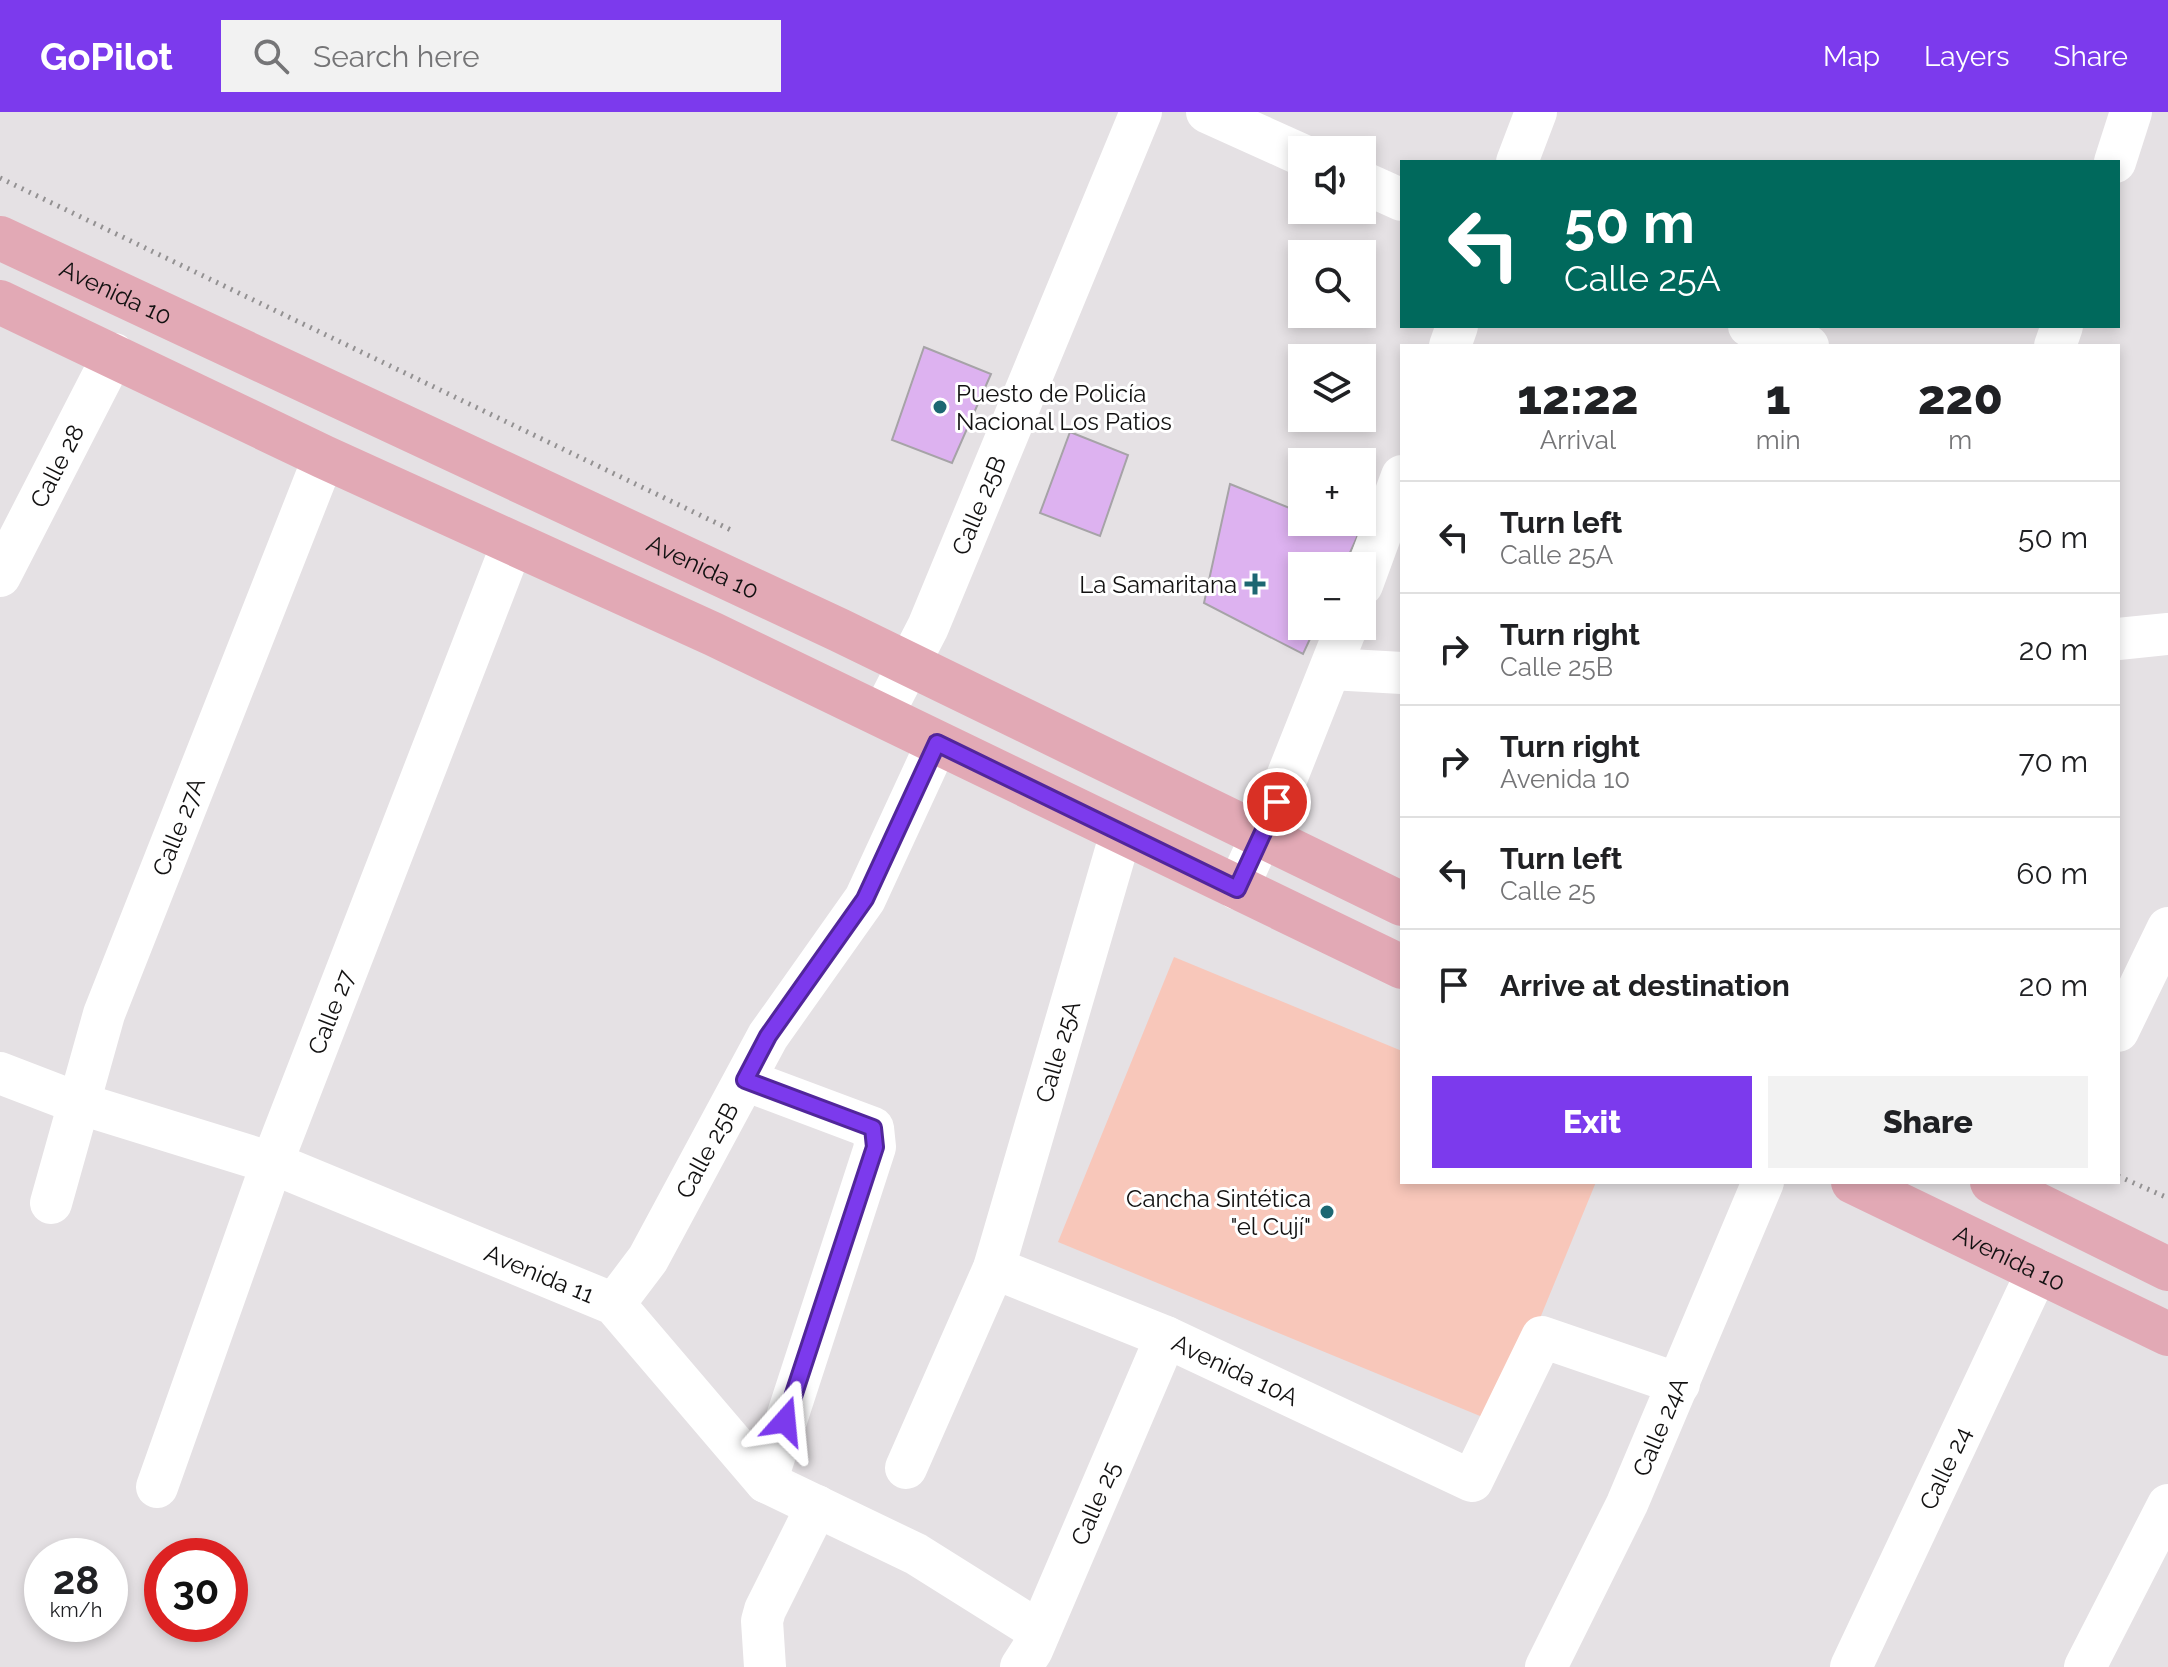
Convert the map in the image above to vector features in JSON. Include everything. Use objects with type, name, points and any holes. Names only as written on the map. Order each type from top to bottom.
[{"type":"main road","name":"Avenida 10","points":[[0,238],[909,664],[1260,838],[1400,903]]},
{"type":"main road","points":[[0,302],[324,457],[513,542],[882,716],[1400,966]]},
{"type":"main road","name":"Avenida 10","points":[[1857,1184],[2168,1334]]},
{"type":"main road","points":[[2000,1184],[2043,1194],[2168,1269]]},
{"type":"street","name":"Calle 25B","points":[[882,716],[909,664],[1141,112]]},
{"type":"street","points":[[1207,112],[1288,149]]},
{"type":"street","points":[[1518,160],[1536,112]]},
{"type":"street","points":[[2116,160],[2131,112]]},
{"type":"street","points":[[1376,188],[1400,199]]},
{"type":"street","points":[[1755,328],[1802,344]]},
{"type":"street","name":"Calle 28","points":[[0,576],[114,354]]},
{"type":"street","name":"Calle 27A","points":[[51,1203],[104,1014],[324,457]]},
{"type":"street","points":[[1374,552],[1400,481]]},
{"type":"street","name":"Calle 27","points":[[157,1487],[272,1163],[513,542]]},
{"type":"street","points":[[2120,639],[2168,634]]},
{"type":"street","points":[[1237,889],[1342,640]]},
{"type":"street","points":[[1331,669],[1400,673]]},
{"type":"street","name":"Calle 25B","points":[[614,1304],[648,1259],[768,1036],[865,899],[937,743]]},
{"type":"street","name":"Calle 25A","points":[[906,1468],[994,1268],[1121,833]]},
{"type":"street","points":[[2120,1027],[2168,928]]},
{"type":"street","name":"Avenida 11","points":[[0,1073],[78,1103],[272,1163],[614,1304],[766,1482],[916,1554],[1038,1653]]},
{"type":"street","points":[[745,1080],[873,1128],[875,1147],[766,1482]]},
{"type":"street","name":"Calle 24A","points":[[1546,1667],[1627,1504],[1762,1184]]},
{"type":"street","name":"Avenida 10A","points":[[994,1268],[1166,1337],[1472,1481],[1542,1337],[1679,1384]]},
{"type":"street","name":"Calle 24","points":[[1851,1667],[2038,1270]]},
{"type":"street","name":"Calle 25","points":[[1038,1653],[1166,1337]]},
{"type":"street","points":[[2085,1667],[2168,1505]]},
{"type":"street","points":[[765,1667],[762,1621],[765,1610],[817,1506]]},
{"type":"path","points":[[2120,1177],[2168,1198]]},
{"type":"shaded area","name":"Cancha Sintética \"el Cují\"","points":[[1174,957],[1400,1050],[1400,1184],[1595,1184],[1497,1423],[1058,1242]]},
{"type":"building","name":"Puesto de Policía Nacional Los Patios","points":[[924,347],[991,374],[952,463],[892,440]]},
{"type":"building","points":[[1070,432],[1128,455],[1100,536],[1040,513]]},
{"type":"building","name":"La Samaritana","points":[[1230,484],[1288,507],[1288,536],[1358,536],[1350,552],[1288,552],[1288,640],[1310,640],[1303,654],[1204,603]]},
{"type":"place","name":"Puesto de Policía Nacional Los Patios","points":[[940,407]]},
{"type":"place","name":"La Samaritana","points":[[1255,584]]},
{"type":"place","name":"Cancha Sintética \"el Cují\"","points":[[1327,1212]]},
{"type":"route","points":[[785,1421],[852,1208],[875,1147],[873,1128],[745,1080],[768,1036],[865,899],[937,743],[1237,889],[1277,802]]}]
